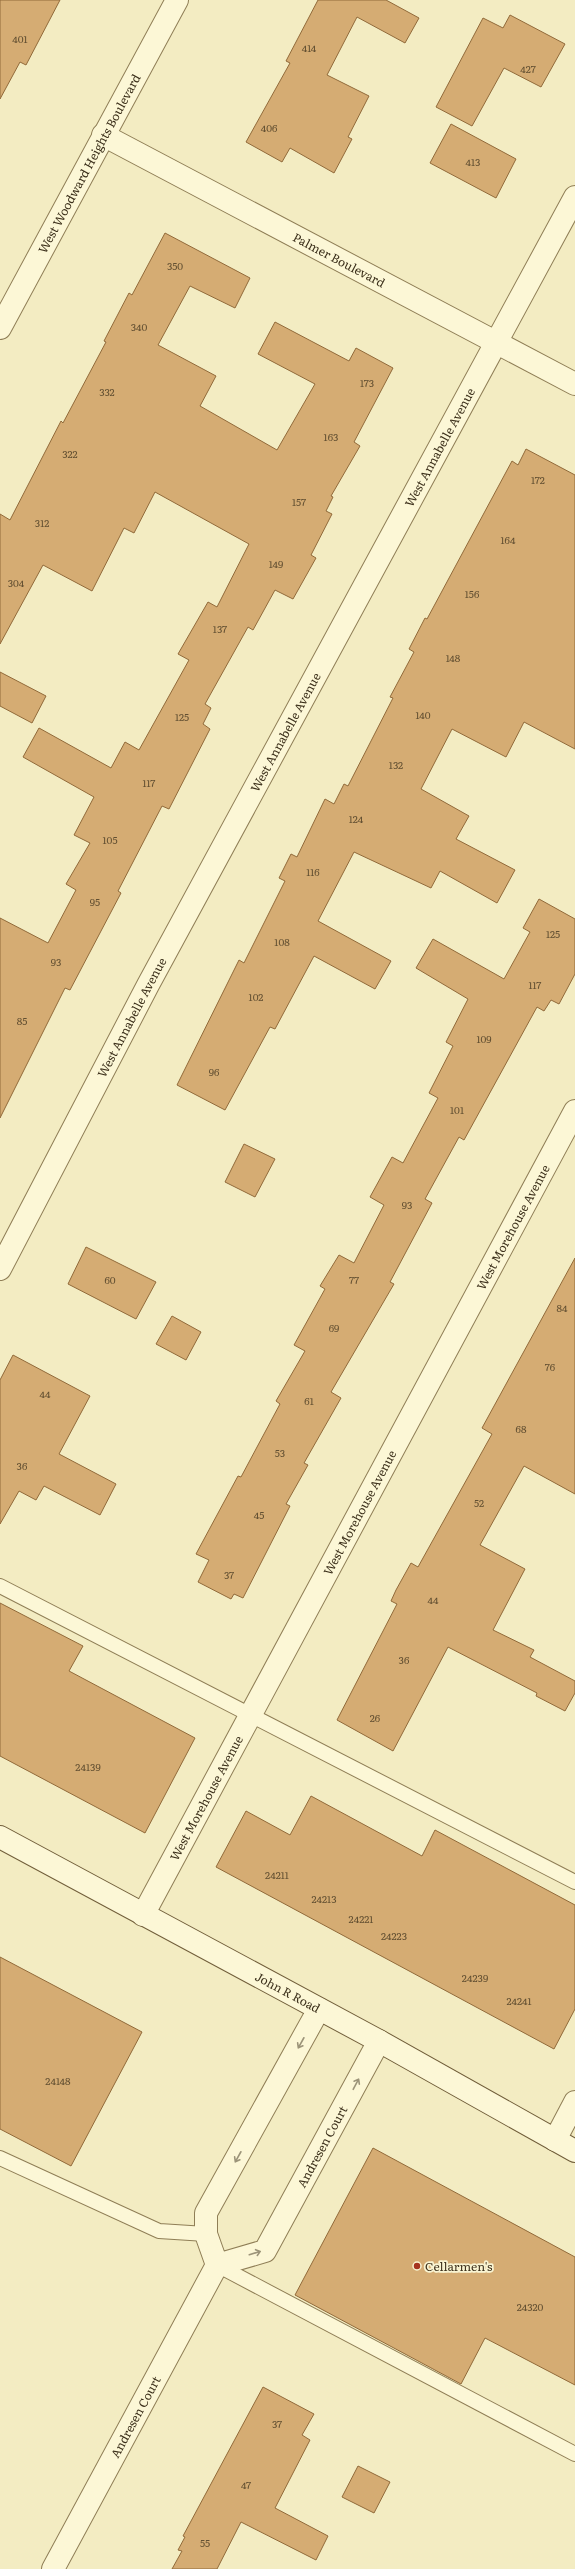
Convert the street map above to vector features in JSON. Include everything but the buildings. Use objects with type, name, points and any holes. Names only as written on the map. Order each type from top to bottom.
[{"type":"street","name":"West Woodward Heights Boulevard","points":[[0,328],[177,0]]},
{"type":"street","name":"Palmer Boulevard","points":[[103,135],[498,342],[575,384]]},
{"type":"street","name":"West Annabelle Avenue","points":[[0,1269],[148,985],[498,342],[575,197]]},
{"type":"street","name":"West Morehouse Avenue","points":[[143,1915],[575,1111]]},
{"type":"street","name":"John R Road","points":[[0,1837],[379,2041],[575,2151]]},
{"type":"street","points":[[217,2265],[206,2234],[206,2213],[319,2009]]},
{"type":"street","name":"Andresen Court","points":[[52,2569],[217,2265],[265,2251],[379,2041]]},
{"type":"street","points":[[555,2140],[575,2102]]},
{"type":"lane","points":[[0,1586],[575,1882]]},
{"type":"lane","points":[[0,2158],[159,2231],[206,2234]]},
{"type":"lane","points":[[217,2265],[575,2454]]},
{"type":"place","name":"Cellarmen's","points":[[417,2266]]}]
